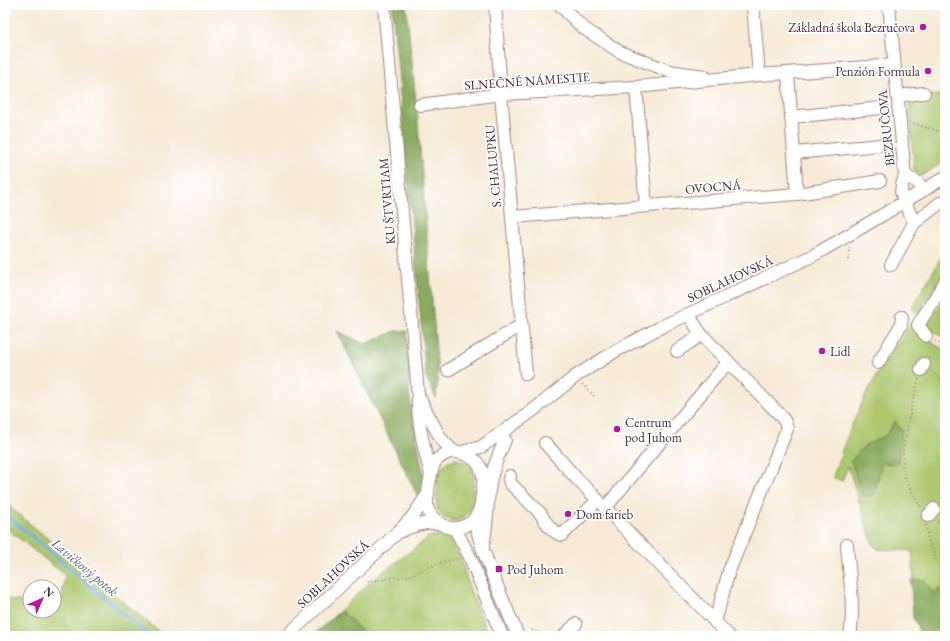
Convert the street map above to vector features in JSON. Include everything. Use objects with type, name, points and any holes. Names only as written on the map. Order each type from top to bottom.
[{"type":"street","name":"KU ŠTVRTIAM","points":[[384,5],[418,394],[417,406],[420,430],[431,476]]},
{"type":"street","name":"S. CHALUPKU","points":[[494,5],[526,374]]},
{"type":"street","name":"SLNEČNÉ NÁMESTIE","points":[[560,5],[582,27],[620,52],[669,71],[723,79]]},
{"type":"street","points":[[753,5],[759,75]]},
{"type":"street","name":"BEZRUČOVA","points":[[889,5],[905,176],[901,192],[914,223]]},
{"type":"street","name":"SLNEČNÉ NÁMESTIE","points":[[420,105],[501,94],[636,87],[759,75],[894,65]]},
{"type":"street","points":[[788,74],[797,194]]},
{"type":"street","points":[[636,87],[646,206]]},
{"type":"street","points":[[897,96],[924,93]]},
{"type":"street","points":[[791,117],[882,108]]},
{"type":"street","points":[[794,153],[880,145]]},
{"type":"street","name":"BEZRUČOVA","points":[[905,176],[916,181],[924,190]]},
{"type":"street","name":"SOBLAHOVSKÁ","points":[[458,452],[481,447],[531,412],[576,376],[614,352],[661,327],[812,256],[945,177]]},
{"type":"street","name":"OVOCNÁ","points":[[512,217],[797,194],[880,182]]},
{"type":"street","points":[[890,265],[914,223],[940,203]]},
{"type":"street","points":[[926,336],[918,325],[945,282]]},
{"type":"street","points":[[688,314],[701,334],[782,416],[787,429],[729,571],[716,622]]},
{"type":"street","points":[[878,362],[901,325],[902,317]]},
{"type":"street","points":[[448,370],[521,325]]},
{"type":"street","points":[[677,351],[701,334]]},
{"type":"street","points":[[728,362],[605,508],[729,636]]},
{"type":"street","name":"KU ŠTVRTIAM","points":[[418,394],[441,438],[458,452]]},
{"type":"street","name":"SOBLAHOVSKÁ","points":[[487,480],[489,460],[531,412]]},
{"type":"street","points":[[510,476],[510,483],[541,514],[544,520],[555,532],[562,535],[598,500],[545,443]]},
{"type":"street","name":"KU ŠTVRTIAM","points":[[439,523],[428,511],[427,506],[433,467],[439,458],[446,453],[458,452],[467,454],[475,460],[487,480]]},
{"type":"street","points":[[398,532],[412,526],[428,522],[439,523],[455,529],[474,520],[481,504],[487,480]]},
{"type":"street","points":[[483,550],[486,530],[487,480]]},
{"type":"street","name":"SOBLAHOVSKÁ","points":[[287,636],[398,532],[413,516],[428,494]]},
{"type":"street","points":[[474,520],[483,550],[518,636]]},
{"type":"street","points":[[455,529],[469,555],[502,636]]},
{"type":"street","points":[[847,545],[852,607],[852,629],[850,636]]},
{"type":"street","points":[[564,636],[576,624]]},
{"type":"path","points":[[905,120],[945,133]]},
{"type":"path","points":[[849,246],[850,262]]},
{"type":"path","points":[[945,316],[940,326],[945,329]]},
{"type":"path","points":[[945,384],[925,368],[913,399],[903,456],[903,467],[906,481],[912,495],[931,514],[945,525]]},
{"type":"path","points":[[583,386],[594,396]]},
{"type":"path","points":[[931,514],[926,524],[929,542],[945,583]]},
{"type":"path","points":[[367,582],[411,575],[436,564],[461,558]]},
{"type":"path","points":[[528,629],[551,636]]},
{"type":"green space","points":[[392,5],[406,5],[417,111],[438,375],[436,398],[426,377]]},
{"type":"green space","points":[[945,94],[945,161],[921,176],[916,173],[914,169],[909,99]]},
{"type":"green space","points":[[945,251],[945,271],[918,314],[912,307]]},
{"type":"green space","points":[[945,296],[945,338],[926,327]]},
{"type":"green space","points":[[911,324],[924,338],[945,350],[945,636],[918,636],[912,551],[878,549],[873,545],[848,466],[842,481],[833,477],[840,455],[868,391],[883,365]]},
{"type":"green space","points":[[337,331],[365,344],[395,331],[407,331],[410,400],[425,484],[419,499]]},
{"type":"green space","points":[[895,421],[902,431],[898,464],[882,463],[874,495],[862,496],[851,461],[865,445],[885,436]]},
{"type":"green space","points":[[456,459],[465,462],[472,468],[474,480],[472,505],[465,516],[460,520],[454,521],[442,517],[437,508],[437,498],[441,468],[450,461]]},
{"type":"green space","points":[[5,503],[164,636],[20,636],[20,633],[5,632],[5,599],[22,602],[22,619],[62,619],[62,600],[65,575],[5,527]]},
{"type":"green space","points":[[439,535],[452,542],[461,558],[469,587],[489,636],[366,636],[348,617],[340,611],[370,582],[429,537]]},
{"type":"green space","points":[[911,580],[924,580],[933,593],[945,589],[945,636],[924,636],[913,618]]},
{"type":"green space","points":[[340,611],[348,617],[366,636],[312,636]]},
{"type":"waterway","name":"Lavičkový potok","points":[[5,514],[150,636]]},
{"type":"place","name":"Základná škola Bezručova","points":[[923,27]]},
{"type":"place","name":"Penzión Formula","points":[[928,71]]},
{"type":"place","name":"Lidl","points":[[822,351]]},
{"type":"place","name":"Centrum pod Juhom","points":[[617,429]]},
{"type":"place","name":"Dom farieb","points":[[568,514]]},
{"type":"place","name":"Pod Juhom","points":[[499,569]]}]
